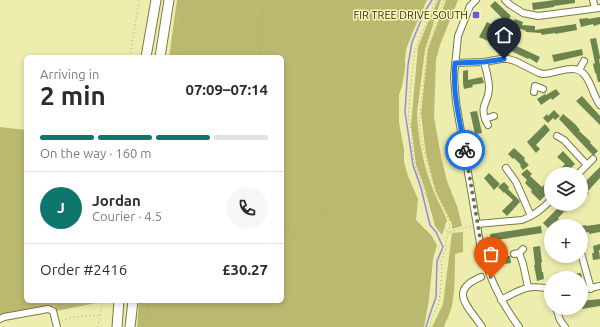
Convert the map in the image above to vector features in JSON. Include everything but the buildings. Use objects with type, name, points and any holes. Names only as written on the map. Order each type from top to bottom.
[{"type":"highway","points":[[146,55],[156,0]]},
{"type":"highway","points":[[160,55],[169,0]]},
{"type":"highway","points":[[117,327],[119,303]]},
{"type":"highway","points":[[130,327],[133,303]]},
{"type":"street","points":[[476,0],[470,6],[458,36],[454,77],[456,102],[484,259],[501,300],[519,327]]},
{"type":"street","points":[[505,0],[523,12],[538,16],[597,8],[592,0]]},
{"type":"street","points":[[455,63],[508,59],[539,73],[546,74],[566,69],[579,70],[588,80],[595,98],[600,105]]},
{"type":"street","points":[[579,70],[584,60]]},
{"type":"street","points":[[484,62],[489,86],[488,95],[483,108],[487,122],[494,116]]},
{"type":"street","points":[[539,73],[534,89],[543,89]]},
{"type":"street","points":[[556,136],[564,140],[587,165],[593,159]]},
{"type":"street","points":[[505,167],[516,182],[531,216]]},
{"type":"street","points":[[477,224],[522,220],[540,211],[544,207]]},
{"type":"street","points":[[519,252],[528,287]]},
{"type":"street","points":[[584,263],[591,288]]},
{"type":"street","points":[[482,277],[473,280],[462,295],[469,310],[482,327]]},
{"type":"street","points":[[588,289],[600,286]]},
{"type":"street","points":[[501,300],[518,290],[528,287],[544,287]]},
{"type":"street","points":[[0,319],[48,309],[53,311],[56,325]]},
{"type":"street","points":[[558,315],[565,327]]},
{"type":"path","points":[[130,55],[139,0]]},
{"type":"path","points":[[177,55],[186,0]]},
{"type":"path","points":[[260,55],[264,0]]},
{"type":"path","points":[[436,0],[414,54],[408,118],[412,131],[412,148],[415,166],[434,213],[448,233]]},
{"type":"path","points":[[430,327],[431,319],[439,304],[442,270],[441,261],[446,248],[450,225],[435,190],[425,156],[419,119],[428,46],[444,0]]},
{"type":"path","points":[[284,225],[294,238],[302,237],[325,214],[341,179]]},
{"type":"path","points":[[448,233],[477,224]]},
{"type":"path","points":[[98,327],[103,303]]},
{"type":"path","points":[[146,327],[148,303]]},
{"type":"path","points":[[56,325],[66,319],[86,316],[100,316]]},
{"type":"shaded area","points":[[177,0],[427,0],[406,50],[405,69],[399,95],[399,123],[404,149],[404,162],[408,176],[418,199],[416,220],[431,235],[437,245],[433,259],[429,299],[424,327],[137,327],[139,303],[284,303],[284,55],[169,55]]},
{"type":"shaded area","points":[[438,0],[441,0],[425,50],[417,113],[424,163],[434,192],[447,220],[442,235],[435,226],[425,189],[416,165],[411,125],[418,47]]},
{"type":"shaded area","points":[[446,0],[458,0],[440,45],[436,60],[434,117],[447,181],[457,206],[462,226],[452,229],[452,224],[436,192],[426,155],[421,114],[428,49]]},
{"type":"shaded area","points":[[0,127],[24,130],[24,303],[96,303],[56,311],[55,306],[35,310],[27,309],[0,316]]},
{"type":"shaded area","points":[[463,232],[463,252],[455,254],[454,286],[451,309],[444,327],[432,327],[443,304],[452,233]]},
{"type":"waterway","points":[[426,327],[436,297],[437,261],[443,247],[436,232],[430,225],[421,188],[413,165],[405,112],[408,65],[412,42],[425,11],[432,0]]},
{"type":"way so far","points":[[465,150],[482,249],[491,278]]},
{"type":"place","name":"FIR TREE DRIVE SOUTH","points":[[476,15]]},
{"type":"route","points":[[465,150],[454,90],[455,63],[484,62],[504,59]]}]
